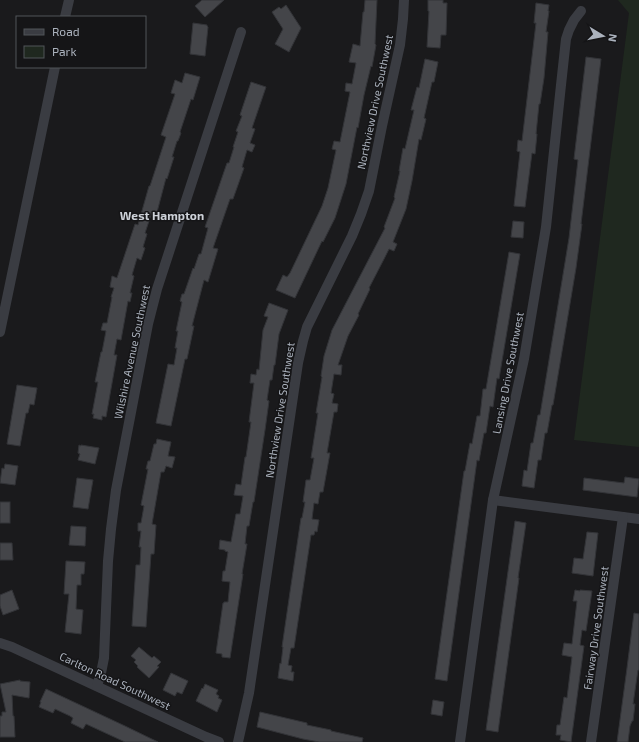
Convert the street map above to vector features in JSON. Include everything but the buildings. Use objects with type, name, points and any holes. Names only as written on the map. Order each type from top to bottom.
[{"type":"street","points":[[65,16],[69,0]]},
{"type":"street","name":"Northview Drive Southwest","points":[[238,742],[249,693],[302,341],[307,327],[352,236],[369,191],[400,45],[404,0]]},
{"type":"street","name":"Lansing Drive Southwest","points":[[460,742],[493,500],[524,359],[541,264],[566,39],[574,20],[581,11]]},
{"type":"street","name":"Wilshire Avenue Southwest","points":[[97,686],[104,658],[108,561],[116,490],[148,324],[157,289],[241,32]]},
{"type":"street","points":[[0,332],[55,68]]},
{"type":"street","points":[[493,500],[639,520]]},
{"type":"street","name":"Fairway Drive Southwest","points":[[591,742],[624,517]]},
{"type":"street","name":"Carlton Road Southwest","points":[[0,643],[12,647],[219,742]]},
{"type":"green space","points":[[618,0],[639,0],[639,447],[574,440],[629,13]]},
{"type":"district","name":"West Hampton","points":[[162,216]]}]
